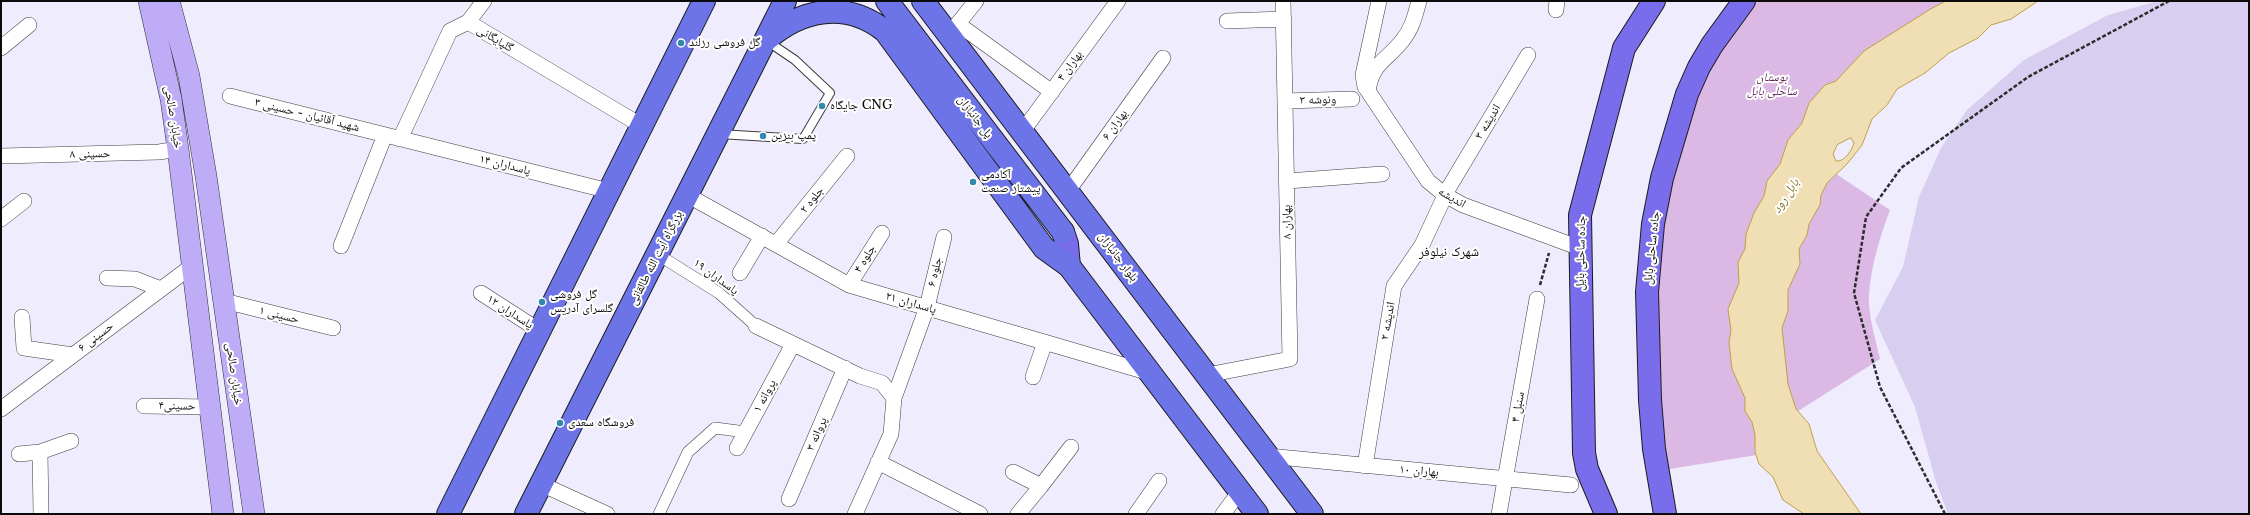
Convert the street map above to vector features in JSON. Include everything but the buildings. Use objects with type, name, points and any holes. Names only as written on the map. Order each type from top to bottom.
[{"type":"highway","points":[[448,514],[704,1]]},
{"type":"highway","name":"بزرگراه آیت الله طالقانی","points":[[526,514],[785,1]]},
{"type":"highway","name":"پل جانبازان","points":[[888,1],[1062,232]]},
{"type":"highway","name":"بلوار جانبازان","points":[[923,1],[953,29],[1022,132],[1312,514]]},
{"type":"highway","points":[[766,40],[786,24],[812,13],[841,6],[874,22],[889,37],[1044,248],[1069,266],[1257,514]]},
{"type":"main road","name":"خيابان صالحی","points":[[149,1],[171,99],[192,266]]},
{"type":"main road","name":"خيابان صالحی","points":[[169,1],[189,76],[215,233]]},
{"type":"main road","name":"جاده ساحلی بایل","points":[[1606,514],[1587,469],[1584,453],[1580,215],[1619,65],[1630,37],[1654,1]]},
{"type":"main road","name":"جاده ساحلی بابل","points":[[1665,514],[1654,449],[1650,400],[1647,292],[1653,224],[1662,178],[1687,94],[1699,67],[1712,45],[1744,1]]},
{"type":"main road","points":[[1062,232],[1067,244],[1069,266]]},
{"type":"main road","name":"خیابان صالحی","points":[[215,233],[254,514]]},
{"type":"main road","points":[[192,266],[223,514]]},
{"type":"street","points":[[468,22],[484,1]]},
{"type":"street","points":[[976,1],[953,29],[1052,92]]},
{"type":"street","name":"بهاران ۴","points":[[1022,132],[1118,1]]},
{"type":"street","name":"بهاران ۸","points":[[1207,375],[1290,359],[1283,1]]},
{"type":"street","points":[[1373,64],[1379,1]]},
{"type":"street","points":[[1373,64],[1407,35],[1414,21],[1419,1]]},
{"type":"street","points":[[1227,21],[1284,19]]},
{"type":"street","name":"گلپایگانی","points":[[400,139],[450,31],[468,22],[642,126]]},
{"type":"street","points":[[1,48],[29,25]]},
{"type":"street","name":"اندیشه ۳","points":[[1447,192],[1528,55]]},
{"type":"street","name":"بهاران ۶","points":[[1068,191],[1163,58]]},
{"type":"street","name":"اندیشه","points":[[1373,64],[1368,91],[1428,181],[1447,192],[1463,205],[1580,248]]},
{"type":"street","name":"شهید آقائیان - حسینی ۳","points":[[230,96],[400,139]]},
{"type":"street","name":"ونوشه ۳","points":[[1285,101],[1352,99]]},
{"type":"street","points":[[342,246],[385,135]]},
{"type":"street","name":"پاسداران ۱۴","points":[[400,139],[609,191]]},
{"type":"street","name":"حسینی ۸","points":[[1,156],[159,152],[178,149]]},
{"type":"street","name":"جلوه ۲","points":[[776,244],[847,156]]},
{"type":"street","points":[[1287,181],[1382,174]]},
{"type":"street","name":"اندیشه ۲","points":[[1364,466],[1394,286],[1422,245],[1447,192]]},
{"type":"street","name":"پاسداران ۲۱","points":[[687,195],[849,285],[1150,373]]},
{"type":"street","points":[[1,219],[24,201]]},
{"type":"street","name":"جلوه ۴","points":[[849,285],[882,233]]},
{"type":"street","points":[[740,273],[762,236]]},
{"type":"street","name":"جلوه ۶","points":[[855,514],[891,434],[894,398],[927,308],[944,237]]},
{"type":"street","name":"پاسداران ۱۹","points":[[657,254],[719,293],[756,326]]},
{"type":"street","name":"حسینی ۶","points":[[1,409],[192,266]]},
{"type":"street","points":[[107,278],[136,279],[161,289]]},
{"type":"street","name":"پاسداران ۱۲","points":[[481,293],[540,331]]},
{"type":"street","name":"سنبل ۴","points":[[1499,514],[1537,299]]},
{"type":"street","name":"حسینی ۱","points":[[224,301],[333,328]]},
{"type":"street","points":[[22,317],[24,348],[73,355]]},
{"type":"street","points":[[756,326],[845,368],[882,383],[894,398]]},
{"type":"street","points":[[1033,376],[1045,342]]},
{"type":"street","name":"پروانه ۱","points":[[737,448],[793,344]]},
{"type":"street","name":"پروانه ۳","points":[[790,500],[845,368]]},
{"type":"street","name":"حسینی۴","points":[[144,406],[209,407]]},
{"type":"street","points":[[659,514],[688,452],[715,428],[746,432]]},
{"type":"street","points":[[19,454],[40,452],[71,441]]},
{"type":"street","points":[[1018,514],[1071,447]]},
{"type":"street","points":[[40,452],[41,514]]},
{"type":"street","name":"بهاران ۱۰","points":[[1268,456],[1571,485]]},
{"type":"street","points":[[878,462],[980,514]]},
{"type":"street","points":[[1013,472],[1041,486]]},
{"type":"street","points":[[1136,514],[1159,481]]},
{"type":"street","points":[[541,484],[608,514]]},
{"type":"street","points":[[1223,514],[1240,491]]},
{"type":"lane","points":[[718,134],[803,139],[830,93],[795,60],[766,40]]},
{"type":"path","points":[[1945,514],[1880,387],[1854,293],[1866,217],[1902,168],[2028,77],[2169,1]]},
{"type":"path","points":[[1537,299],[1551,245]]},
{"type":"shaded area","points":[[2158,1],[2249,1],[2249,514],[1948,514],[1936,482],[1915,407],[1875,320],[1903,267],[1919,197],[1941,148],[1967,110],[2024,60],[2108,15]]},
{"type":"green space","name":"بوستان ساحلی بابل","points":[[1744,1],[1987,1],[1811,157],[1890,210],[1875,256],[1869,293],[1873,332],[1880,359],[1781,422],[1788,450],[1657,471],[1650,400],[1669,152]]},
{"type":"water","name":"بابل رود","points":[[1946,1],[2038,1],[2011,19],[1991,25],[1978,38],[1949,53],[1925,73],[1897,89],[1887,105],[1872,119],[1862,145],[1847,164],[1827,183],[1821,195],[1820,205],[1809,224],[1807,235],[1799,249],[1800,264],[1788,290],[1788,311],[1782,328],[1788,384],[1796,409],[1809,424],[1817,451],[1861,514],[1804,514],[1783,500],[1773,477],[1759,464],[1755,452],[1755,435],[1752,422],[1745,411],[1745,398],[1732,369],[1729,343],[1731,330],[1728,309],[1739,283],[1738,262],[1745,249],[1746,234],[1754,213],[1764,196],[1767,181],[1780,164],[1788,140],[1802,123],[1809,103],[1825,85],[1836,81],[1864,51]],"holes":[[[1851,138],[1854,143],[1852,149],[1845,158],[1836,161],[1833,154],[1837,145]]]},
{"type":"place","name":"گل فروشی رزلند","points":[[681,43]]},
{"type":"place","name":"جایگاه CNG","points":[[822,106]]},
{"type":"place","name":"پمپ بنزین","points":[[763,136]]},
{"type":"place","name":"آکادمی پیشتاز صنعت","points":[[973,182]]},
{"type":"place","name":"گل فروشی گلسرای آدریس","points":[[542,302]]},
{"type":"place","name":"فروشگاه سعدی","points":[[560,423]]},
{"type":"district","name":"شهرک نیلوفر","points":[[1449,252]]}]
